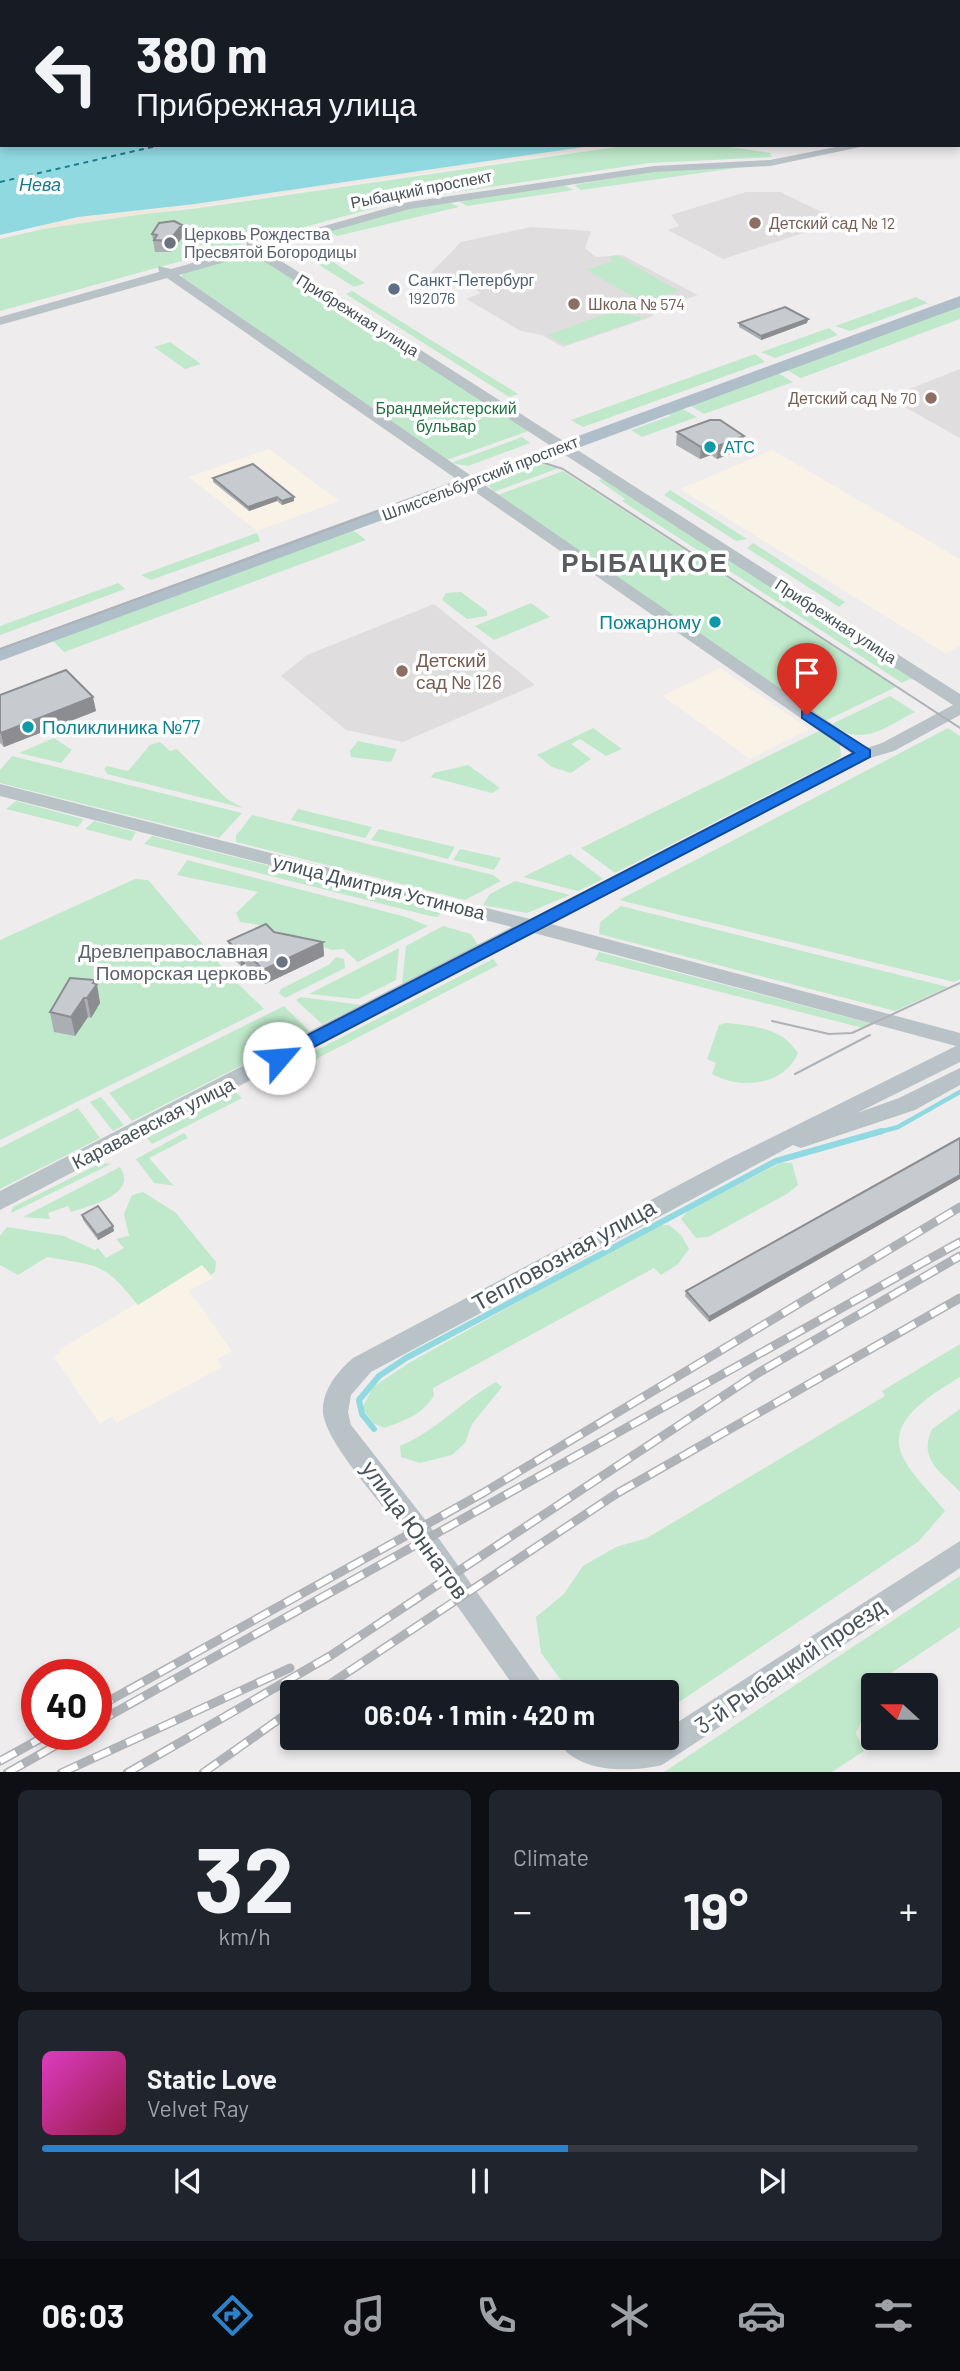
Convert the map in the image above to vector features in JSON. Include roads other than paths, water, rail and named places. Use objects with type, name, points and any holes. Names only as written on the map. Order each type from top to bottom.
[{"type":"main road","name":"Шлиссельбургский проспект","points":[[565,442],[960,295]]},
{"type":"main road","name":"Шлиссельбургский проспект","points":[[0,640],[960,301]]},
{"type":"main road","name":"Шлиссельбургский проспект","points":[[0,655],[466,477]]},
{"type":"street","name":"Рыбацкий проспект","points":[[0,315],[362,217],[432,202],[654,169],[776,161],[854,147]]},
{"type":"street","name":"Прибрежная улица","points":[[255,246],[565,442],[959,698]]},
{"type":"street","name":"Рыбацкий проспект","points":[[0,321],[164,271]]},
{"type":"street","points":[[164,271],[864,754]]},
{"type":"street","name":"Караваевская улица","points":[[0,1201],[864,754],[888,747],[959,698]]},
{"type":"street","name":"улица Дмитрия Устинова","points":[[0,790],[533,926],[960,1040]]},
{"type":"street","name":"Тепловозная улица","points":[[362,1365],[766,1148],[960,1053]]},
{"type":"street","name":"Тепловозная улица","points":[[766,1148],[866,1120],[907,1104],[960,1076]]},
{"type":"street","name":"улица Юннатов","points":[[362,1365],[344,1382],[337,1394],[334,1413],[341,1431],[418,1530],[525,1680]]},
{"type":"street","name":"3-й Рыбацкий проезд","points":[[679,1741],[960,1553]]},
{"type":"street","name":"3-й Рыбацкий проезд","points":[[590,1750],[606,1760],[626,1761],[661,1750]]},
{"type":"water","name":"Нева","points":[[0,147],[583,147],[195,204],[78,217],[0,235]]},
{"type":"waterway","points":[[876,1133],[898,1127],[960,1092]]},
{"type":"waterway","points":[[374,1429],[362,1414],[359,1400],[379,1376],[406,1358],[776,1161],[882,1131]]},
{"type":"tram line","points":[[0,649],[507,464],[538,461],[563,469],[960,728]]},
{"type":"tram line","points":[[772,1021],[829,1034],[852,1033],[960,983]]},
{"type":"tram line","points":[[795,1074],[870,1035]]},
{"type":"railway","points":[[112,1699],[483,1493],[960,1207]]},
{"type":"railway","points":[[112,1714],[960,1242]]},
{"type":"railway","points":[[129,1772],[330,1656],[758,1373],[960,1256]]},
{"type":"railway","points":[[336,1680],[616,1494],[960,1298]]},
{"type":"railway","points":[[63,1772],[290,1668]]},
{"type":"railway","points":[[204,1772],[280,1718]]},
{"type":"railway","points":[[0,1761],[21,1749]]},
{"type":"railway","points":[[9,1772],[48,1750]]},
{"type":"place","name":"Детский сад № 12","points":[[755,223]]},
{"type":"place","name":"Церковь Рождества Пресвятой Богородицы","points":[[170,243]]},
{"type":"place","name":"Санкт-Петербург 192076","points":[[394,289]]},
{"type":"place","name":"Школа № 574","points":[[574,304]]},
{"type":"place","name":"Детский сад № 70","points":[[931,398]]},
{"type":"place","name":"АТС","points":[[710,447]]},
{"type":"place","name":"Пожарному","points":[[715,622]]},
{"type":"place","name":"Детский сад № 126","points":[[402,671]]},
{"type":"place","name":"Поликлиника №77","points":[[28,727]]},
{"type":"place","name":"Древлеправославная Поморская церковь","points":[[282,962]]},
{"type":"district","name":"РЫБАЦКОЕ","points":[[645,563]]},
{"type":"park label","name":"Брандмейстерский бульвар","points":[[446,417]]}]
